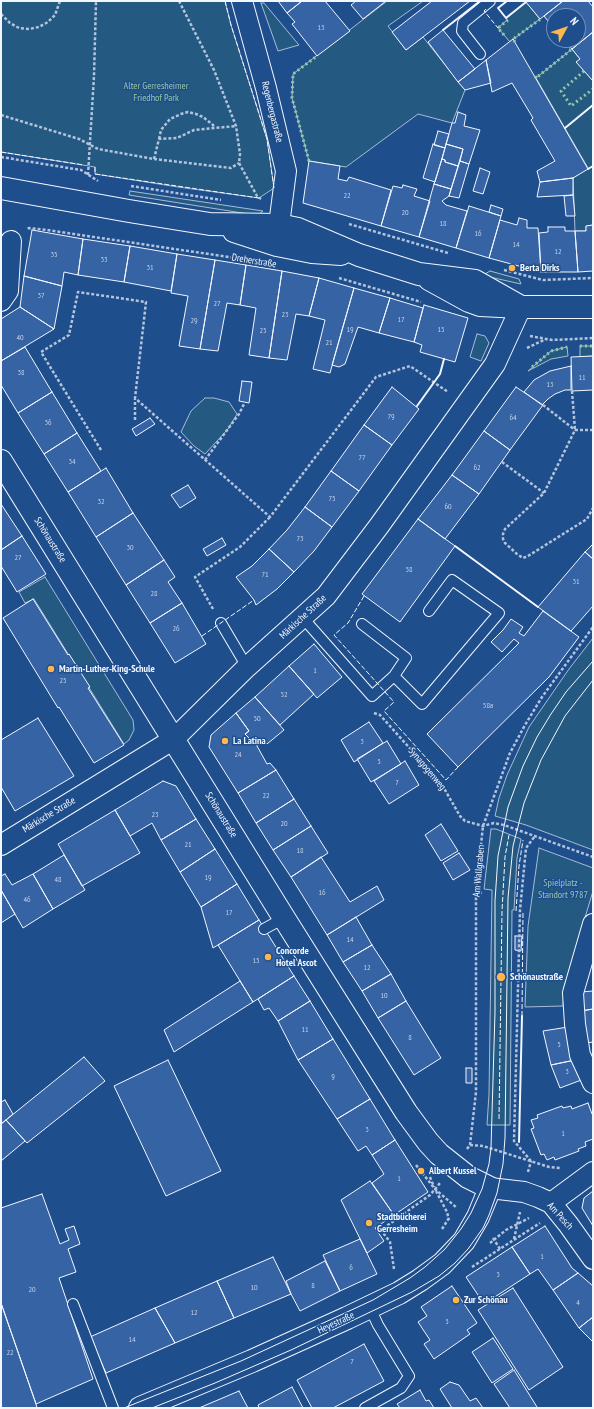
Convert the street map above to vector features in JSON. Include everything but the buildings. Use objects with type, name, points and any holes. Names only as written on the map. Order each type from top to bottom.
[{"type":"street","name":"Regenbergastraße","points":[[242,1],[266,88],[286,171],[279,225]]},
{"type":"street","name":"Dreherstraße","points":[[1,188],[210,224],[277,244],[312,252],[359,255]]},
{"type":"street","name":"Dreherstraße","points":[[210,224],[279,225],[298,230],[359,255],[420,274],[475,281],[521,307],[593,307]]},
{"type":"street","points":[[1,301],[8,291],[17,236]]},
{"type":"street","name":"Märkische Straße","points":[[1,845],[174,739],[248,667],[326,596],[495,364],[521,307]]},
{"type":"street","name":"Schönaustraße","points":[[1,461],[284,918],[375,1062],[428,1142],[444,1158],[468,1177],[490,1188]]},
{"type":"street","points":[[593,924],[573,993],[575,1024],[580,1055],[593,1083]]},
{"type":"street","points":[[543,1209],[593,1172]]},
{"type":"street","name":"Am Pesch","points":[[490,1188],[524,1192],[538,1196],[543,1209],[568,1224],[593,1259]]},
{"type":"street","name":"Heyestraße","points":[[140,1408],[252,1361],[370,1308],[399,1293],[442,1264],[464,1241],[478,1217],[490,1188]]},
{"type":"lane","points":[[480,54],[462,31],[464,23],[490,1]]},
{"type":"lane","points":[[394,676],[422,704],[499,613],[452,580],[429,611]]},
{"type":"lane","points":[[303,618],[372,696],[394,676],[406,658],[362,624]]},
{"type":"lane","points":[[221,623],[248,667]]},
{"type":"lane","points":[[264,930],[284,918]]},
{"type":"lane","points":[[73,1304],[113,1408]]},
{"type":"lane","points":[[365,1408],[401,1388],[409,1376],[378,1325],[370,1308]]},
{"type":"path","points":[[1,14],[10,23],[19,28],[29,29],[39,27],[48,22],[55,15],[60,1]]},
{"type":"path","points":[[88,175],[94,76],[96,1]]},
{"type":"path","points":[[179,1],[214,70],[236,126],[240,154],[239,163],[257,196]]},
{"type":"path","points":[[154,159],[161,130],[170,119],[188,112],[203,117],[210,122],[214,128]]},
{"type":"path","points":[[1,115],[79,139],[98,149],[154,159],[231,168],[239,163]]},
{"type":"path","points":[[159,139],[177,138],[194,130],[236,126]]},
{"type":"path","points":[[1,157],[81,170],[96,180],[103,182]]},
{"type":"path","points":[[126,186],[228,201]]},
{"type":"path","points":[[342,222],[450,254]]},
{"type":"path","name":"Dreherstraße","points":[[17,236],[29,228],[248,260]]},
{"type":"path","points":[[500,268],[543,280],[593,278]]},
{"type":"path","points":[[521,275],[523,279]]},
{"type":"path","points":[[337,277],[422,303]]},
{"type":"path","points":[[101,450],[41,352],[69,335],[78,292],[146,302],[135,398],[135,420]]},
{"type":"path","points":[[534,337],[546,339],[593,338]]},
{"type":"path","points":[[525,349],[546,339]]},
{"type":"path","points":[[221,623],[195,577],[240,547],[270,517],[376,377],[410,366],[447,392],[469,401]]},
{"type":"path","points":[[572,391],[575,430],[544,493],[505,529],[503,539],[505,543],[523,558],[587,519],[593,508]]},
{"type":"path","points":[[135,398],[270,517]]},
{"type":"path","points":[[206,460],[239,414],[244,404]]},
{"type":"path","points":[[543,405],[575,430],[593,430]]},
{"type":"path","points":[[502,462],[544,493]]},
{"type":"path","name":"Am Wallgraben","points":[[531,1161],[483,1146],[470,1145],[478,1092],[476,892],[483,826],[510,753],[525,725],[546,692],[593,627]]},
{"type":"path","name":"Synagogenweg","points":[[373,713],[380,715],[441,783],[460,816],[465,821],[483,826],[494,823],[593,857]]},
{"type":"path","points":[[535,836],[526,848],[520,910],[514,1141],[531,1161],[560,1168]]},
{"type":"path","points":[[476,892],[482,893]]},
{"type":"path","points":[[528,1174],[531,1161]]},
{"type":"path","points":[[435,1189],[456,1207]]},
{"type":"path","points":[[435,1189],[448,1218],[441,1231]]},
{"type":"path","points":[[381,1230],[430,1196],[435,1189]]},
{"type":"path","points":[[488,1245],[506,1230],[543,1209]]},
{"type":"path","points":[[514,1240],[520,1211]]},
{"type":"path","points":[[378,1225],[390,1242],[394,1269],[400,1265]]},
{"type":"path","points":[[490,1234],[500,1249]]},
{"type":"green space","name":"Alter Gerresheimer Friedhof Park","points":[[1,1],[225,1],[231,25],[267,139],[274,188],[259,198],[95,174],[95,167],[1,152]]},
{"type":"green space","points":[[387,1],[423,1],[388,26],[406,50],[423,37],[465,90],[452,123],[418,114],[346,167],[309,161],[292,98],[293,74]]},
{"type":"green space","points":[[526,2],[540,19],[510,42],[498,28],[507,20],[506,18]]},
{"type":"green space","points":[[261,3],[264,3],[299,45],[278,51]]},
{"type":"green space","points":[[572,49],[580,59],[577,62],[593,81],[593,225],[586,226],[586,231],[575,231],[573,178],[588,168],[536,78]]},
{"type":"green space","points":[[130,191],[263,211],[258,215],[255,215],[129,195]]},
{"type":"green space","points":[[490,271],[519,279],[521,284],[485,276],[485,274]]},
{"type":"green space","points":[[477,334],[485,336],[489,343],[481,361],[470,357]]},
{"type":"green space","points":[[580,346],[593,346],[593,356],[580,357]]},
{"type":"green space","points":[[567,347],[568,356],[551,359],[528,371],[551,351]]},
{"type":"green space","points":[[205,398],[214,398],[229,402],[237,414],[228,429],[205,454],[194,446],[181,432],[191,411]]},
{"type":"green space","points":[[45,577],[133,720],[134,730],[129,740],[124,744],[34,599],[25,603],[19,592]]},
{"type":"green space","points":[[593,638],[593,850],[526,825],[495,816],[499,798],[507,775],[529,727],[569,669]]},
{"type":"green space","points":[[491,829],[496,829],[521,839],[517,858],[514,910],[512,910],[510,1125],[487,1125],[489,1094],[492,890],[484,889]]},
{"type":"green space","name":"Spielplatz - Standort 9787","points":[[539,848],[593,868],[593,891],[564,987],[563,1006],[525,1007],[528,926]]},
{"type":"tram line","points":[[124,1408],[241,1361],[373,1300],[410,1278],[425,1267],[445,1249],[461,1229],[471,1213],[482,1189],[489,1164],[491,1148],[495,1012],[495,901],[498,856],[508,807],[523,766],[537,737],[566,692],[593,661]]},
{"type":"tram line","points":[[152,1408],[291,1350],[412,1292],[439,1276],[455,1263],[468,1249],[483,1228],[497,1193],[503,1164],[505,1138],[508,898],[513,846],[524,803],[541,760],[565,716],[593,680]]},
{"type":"hedge","points":[[504,35],[498,28],[508,20],[506,18]]},
{"type":"hedge","points":[[515,42],[513,39],[542,18]]},
{"type":"hedge","points":[[535,76],[536,78],[572,49],[571,48]]},
{"type":"hedge","points":[[309,161],[292,98],[293,74],[317,56]]},
{"type":"hedge","points":[[584,71],[561,91],[571,106],[593,89]]},
{"type":"hedge","points":[[580,346],[593,346]]},
{"type":"hedge","points":[[532,367],[551,351],[567,347]]},
{"type":"fence","points":[[225,1],[231,25],[267,139],[274,188]]},
{"type":"fence","points":[[486,9],[484,11],[498,28]]},
{"type":"fence","points":[[1,152],[84,165]]},
{"type":"fence","points":[[95,167],[95,174],[259,198]]},
{"type":"fence","points":[[364,596],[348,623],[334,635],[394,702],[384,711],[446,780],[458,767]]},
{"type":"fence","points":[[202,636],[254,600]]},
{"type":"fence","points":[[499,1119],[502,911],[505,857],[509,835]]},
{"type":"fence","points":[[516,911],[519,866],[523,840]]},
{"type":"fence","points":[[522,1016],[523,911]]},
{"type":"wall","points":[[443,30],[480,1]]},
{"type":"wall","points":[[507,1],[498,8],[506,18],[526,2]]},
{"type":"wall","points":[[565,128],[593,105]]},
{"type":"wall","points":[[588,169],[593,166]]},
{"type":"wall","points":[[417,406],[440,374],[444,359]]},
{"type":"wall","points":[[455,546],[538,607]]},
{"type":"wall","points":[[519,1142],[522,1016]]},
{"type":"place","name":"Berta Dirks","points":[[512,268]]},
{"type":"place","name":"Martin-Luther-King-Schule","points":[[51,669]]},
{"type":"place","name":"La Latina","points":[[225,741]]},
{"type":"place","name":"Concorde Hotel Ascot","points":[[268,957]]},
{"type":"place","name":"Schönaustraße","points":[[501,977]]},
{"type":"place","name":"Albert Kussel","points":[[421,1171]]},
{"type":"place","name":"Stadtbücherei Gerresheim","points":[[369,1223]]},
{"type":"place","name":"Zur Schönau","points":[[456,1300]]}]
